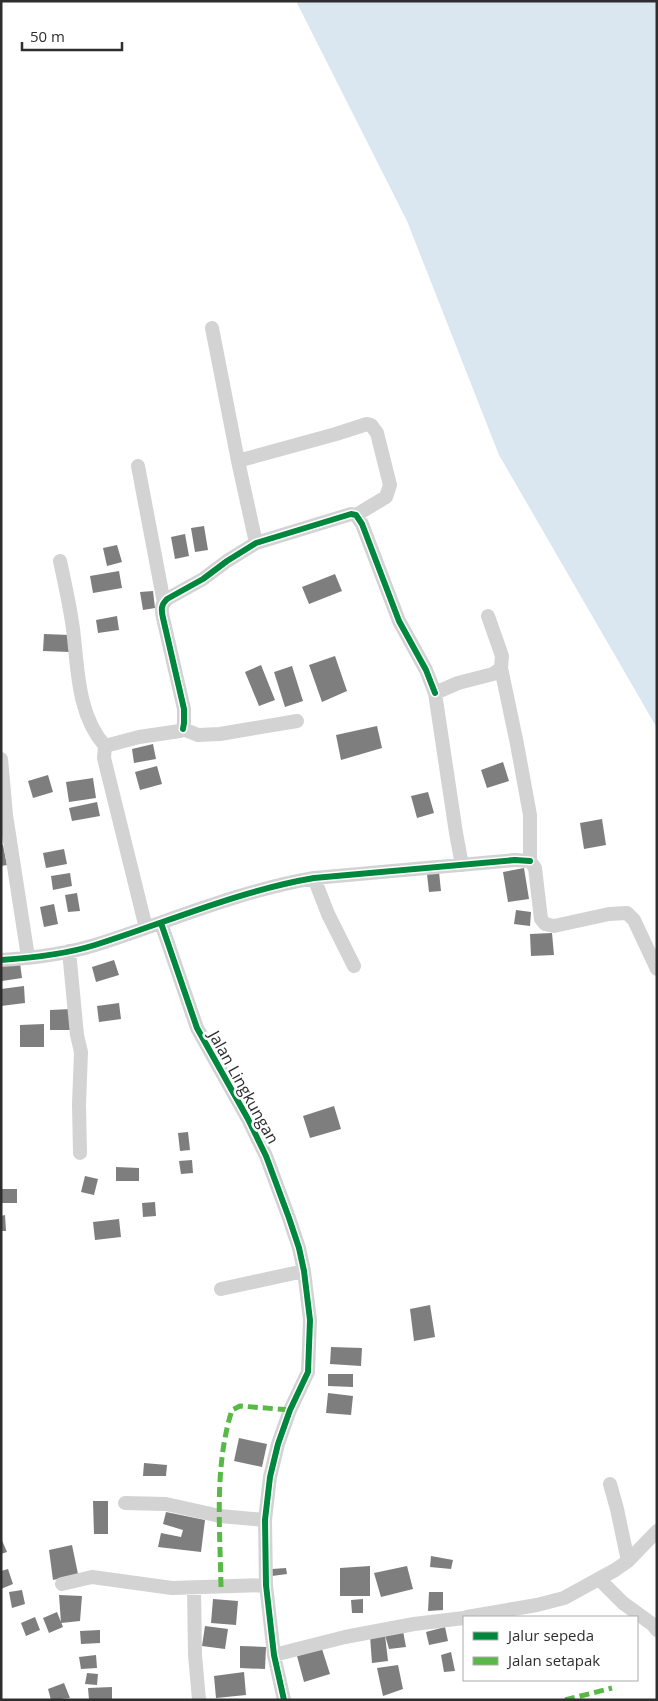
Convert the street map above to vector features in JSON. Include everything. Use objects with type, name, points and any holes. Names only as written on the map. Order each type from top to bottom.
[{"type":"street","points":[[212,328],[256,542]]},
{"type":"street","points":[[164,603],[256,542],[351,514],[356,515],[386,497],[390,485],[377,433],[371,425],[367,424],[238,461]]},
{"type":"street","points":[[138,466],[164,603],[162,610],[163,618],[184,708],[183,729]]},
{"type":"street","points":[[356,515],[362,524],[400,621],[426,670],[435,693],[462,865]]},
{"type":"street","points":[[60,561],[81,691],[89,720],[105,746],[104,758],[146,928]]},
{"type":"street","points":[[488,616],[502,656],[501,668],[518,744],[530,815],[530,861],[535,868],[541,919],[545,924],[554,926],[609,914],[627,913],[634,920],[657,969]]},
{"type":"street","points":[[435,693],[458,683],[493,674],[501,668]]},
{"type":"street","points":[[105,746],[139,737],[183,729],[198,735],[220,734],[297,721]]},
{"type":"street","points":[[1,759],[6,814],[28,957]]},
{"type":"street","points":[[1,960],[69,951],[95,945],[262,889],[314,878],[515,860],[530,861]]},
{"type":"street","points":[[314,878],[328,914],[354,966]]},
{"type":"street","name":"Jalan Lingkungan","points":[[161,923],[197,1028],[248,1119],[266,1156],[292,1226],[304,1271],[310,1320],[308,1372],[290,1410],[278,1444],[270,1477],[265,1520],[266,1585],[274,1655],[284,1700]]},
{"type":"street","points":[[69,951],[78,1042],[81,1052],[80,1153]]},
{"type":"street","points":[[221,1290],[304,1271]]},
{"type":"street","points":[[610,1484],[618,1509],[628,1561]]},
{"type":"street","points":[[125,1503],[166,1504],[220,1516],[265,1520]]},
{"type":"street","points":[[472,1616],[537,1605],[564,1598],[628,1561],[657,1531]]},
{"type":"street","points":[[62,1584],[92,1577],[172,1588],[266,1585]]},
{"type":"street","points":[[599,1579],[623,1603],[647,1620],[657,1630]]},
{"type":"street","points":[[194,1588],[198,1700]]},
{"type":"street","points":[[274,1655],[345,1637],[414,1624],[463,1617]]},
{"type":"shaded area","points":[[296,1],[657,1],[657,728],[499,455],[407,221]]},
{"type":"building","points":[[204,526],[208,550],[195,552],[191,528]]},
{"type":"building","points":[[185,534],[189,556],[175,559],[171,537]]},
{"type":"building","points":[[117,545],[122,562],[107,566],[103,548]]},
{"type":"building","points":[[119,571],[122,588],[93,593],[90,576]]},
{"type":"building","points":[[335,574],[342,591],[309,604],[302,587]]},
{"type":"building","points":[[153,591],[155,608],[143,610],[140,592]]},
{"type":"building","points":[[117,616],[119,630],[98,633],[96,620]]},
{"type":"building","points":[[44,634],[70,635],[70,652],[43,651]]},
{"type":"building","points":[[335,656],[347,691],[322,702],[309,665]]},
{"type":"building","points":[[261,665],[275,700],[259,706],[245,672]]},
{"type":"building","points":[[292,666],[303,701],[285,707],[274,672]]},
{"type":"building","points":[[377,726],[382,748],[341,760],[336,735]]},
{"type":"building","points":[[153,744],[156,759],[134,763],[132,749]]},
{"type":"building","points":[[503,762],[509,781],[487,788],[481,770]]},
{"type":"building","points":[[157,766],[162,784],[140,790],[135,772]]},
{"type":"building","points":[[48,775],[53,792],[33,798],[28,781]]},
{"type":"building","points":[[93,778],[96,798],[69,802],[66,782]]},
{"type":"building","points":[[428,792],[434,813],[417,818],[411,796]]},
{"type":"building","points":[[97,802],[100,816],[72,821],[69,808]]},
{"type":"building","points":[[602,819],[606,845],[584,849],[580,823]]},
{"type":"building","points":[[1,845],[3,845],[7,865],[1,866]]},
{"type":"building","points":[[64,849],[67,864],[46,868],[43,853]]},
{"type":"building","points":[[524,868],[529,899],[508,902],[503,872]]},
{"type":"building","points":[[439,872],[441,891],[429,892],[427,874]]},
{"type":"building","points":[[70,873],[72,886],[53,890],[51,876]]},
{"type":"building","points":[[77,893],[80,911],[68,912],[65,895]]},
{"type":"building","points":[[54,904],[58,924],[44,927],[40,907]]},
{"type":"building","points":[[516,910],[531,912],[530,926],[514,924]]},
{"type":"building","points":[[552,933],[554,955],[531,956],[530,934]]},
{"type":"building","points":[[114,960],[119,975],[96,982],[92,967]]},
{"type":"building","points":[[20,963],[22,978],[2,981],[1,965]]},
{"type":"building","points":[[24,986],[25,1003],[1,1006],[1,989]]},
{"type":"building","points":[[119,1003],[121,1019],[99,1022],[97,1006]]},
{"type":"building","points":[[71,1009],[72,1030],[50,1030],[50,1010]]},
{"type":"building","points":[[44,1024],[44,1047],[20,1047],[20,1025]]},
{"type":"building","points":[[334,1106],[341,1129],[310,1138],[303,1116]]},
{"type":"building","points":[[188,1132],[190,1150],[180,1151],[178,1133]]},
{"type":"building","points":[[192,1160],[193,1173],[181,1174],[179,1161]]},
{"type":"building","points":[[116,1167],[139,1168],[139,1181],[116,1181]]},
{"type":"building","points":[[85,1176],[98,1179],[94,1195],[81,1192]]},
{"type":"building","points":[[1,1189],[17,1189],[17,1203],[1,1203]]},
{"type":"building","points":[[155,1202],[156,1216],[143,1217],[142,1203]]},
{"type":"building","points":[[5,1215],[6,1231],[1,1231],[1,1216]]},
{"type":"building","points":[[119,1219],[121,1237],[95,1240],[93,1222]]},
{"type":"building","points":[[430,1305],[435,1337],[414,1341],[410,1309]]},
{"type":"building","points":[[331,1347],[362,1348],[361,1366],[330,1364]]},
{"type":"building","points":[[328,1374],[353,1374],[353,1387],[328,1386]]},
{"type":"building","points":[[328,1393],[353,1396],[351,1415],[326,1413]]},
{"type":"building","points":[[239,1438],[267,1444],[262,1467],[234,1461]]},
{"type":"building","points":[[144,1463],[167,1465],[166,1476],[143,1476]]},
{"type":"building","points":[[93,1501],[108,1501],[108,1534],[94,1534]]},
{"type":"building","points":[[166,1512],[205,1520],[201,1552],[158,1547],[161,1533],[181,1537],[183,1530],[163,1524]]},
{"type":"building","points":[[1,1538],[7,1552],[1,1554]]},
{"type":"building","points":[[72,1545],[78,1574],[53,1580],[49,1550]]},
{"type":"building","points":[[431,1556],[453,1560],[451,1569],[430,1567]]},
{"type":"building","points":[[370,1566],[370,1596],[340,1596],[340,1568]]},
{"type":"building","points":[[407,1566],[413,1589],[381,1597],[374,1573]]},
{"type":"building","points":[[286,1568],[287,1574],[272,1576],[272,1569]]},
{"type":"building","points":[[8,1569],[13,1584],[1,1589],[1,1571]]},
{"type":"building","points":[[22,1590],[25,1604],[12,1608],[9,1592]]},
{"type":"building","points":[[429,1592],[443,1592],[443,1610],[428,1611]]},
{"type":"building","points":[[59,1595],[82,1596],[80,1621],[61,1623]]},
{"type":"building","points":[[213,1599],[238,1601],[236,1625],[211,1623]]},
{"type":"building","points":[[363,1599],[363,1613],[352,1613],[351,1600]]},
{"type":"building","points":[[57,1612],[63,1627],[49,1633],[43,1618]]},
{"type":"building","points":[[35,1617],[40,1630],[26,1636],[21,1623]]},
{"type":"building","points":[[205,1626],[228,1629],[225,1649],[202,1646]]},
{"type":"building","points":[[445,1627],[448,1641],[429,1645],[426,1632]]},
{"type":"building","points":[[100,1630],[100,1643],[81,1644],[80,1631]]},
{"type":"building","points":[[403,1631],[406,1647],[389,1649],[385,1635],[388,1661],[372,1663],[370,1636]]},
{"type":"building","points":[[240,1646],[266,1647],[265,1669],[240,1668]]},
{"type":"building","points":[[322,1649],[330,1674],[304,1682],[297,1656]]},
{"type":"building","points":[[451,1652],[455,1671],[444,1672],[441,1655]]},
{"type":"building","points":[[96,1655],[97,1668],[81,1669],[79,1657]]},
{"type":"building","points":[[398,1665],[403,1689],[383,1696],[377,1668]]},
{"type":"building","points":[[244,1672],[246,1695],[216,1698],[214,1676]]},
{"type":"building","points":[[87,1673],[98,1674],[97,1685],[85,1684]]},
{"type":"building","points":[[64,1683],[70,1698],[51,1700],[48,1689]]},
{"type":"building","points":[[112,1687],[112,1700],[89,1700],[88,1688]]},
{"type":"marked path","points":[[221,1587],[220,1475],[226,1432],[232,1410],[240,1406],[290,1410]]},
{"type":"marked path","points":[[565,1700],[612,1688]]},
{"type":"cycle path","points":[[183,729],[184,709],[162,612],[165,601],[203,579],[256,543],[351,514],[356,515],[362,524],[399,621],[426,670],[435,693]]},
{"type":"cycle path","points":[[1,960],[49,955],[84,948],[231,899],[314,878],[515,860],[530,861]]},
{"type":"cycle path","points":[[161,923],[197,1028],[248,1119],[266,1156],[299,1248],[304,1271],[310,1320],[308,1372],[290,1410],[278,1444],[270,1477],[265,1520],[266,1585],[274,1655],[284,1700]]}]
